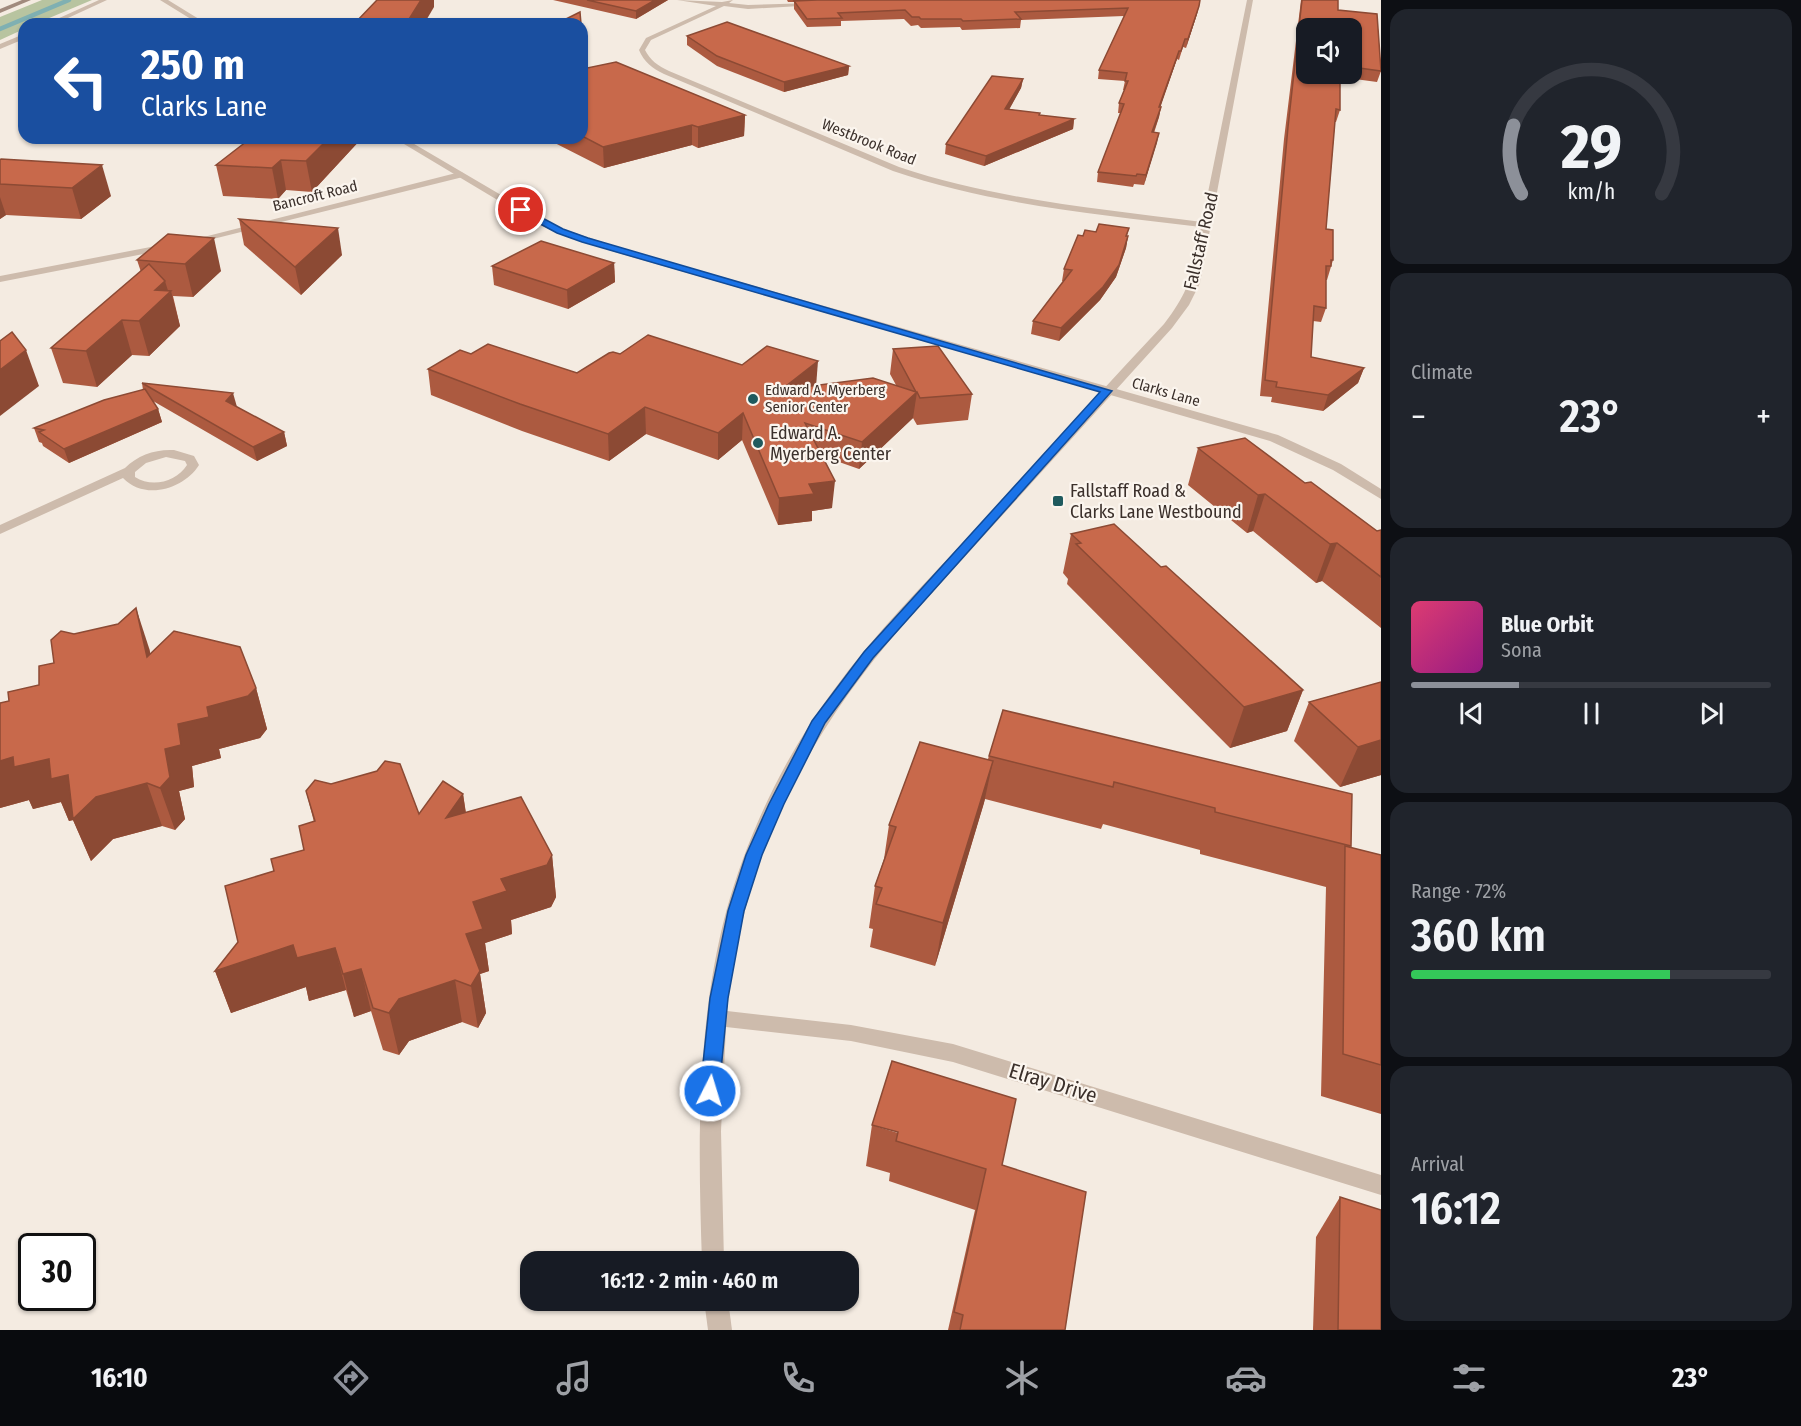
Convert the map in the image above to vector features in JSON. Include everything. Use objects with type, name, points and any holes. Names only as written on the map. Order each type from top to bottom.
[{"type":"main road","points":[[0,11],[28,0]]},
{"type":"street","points":[[63,18],[104,0]]},
{"type":"street","points":[[163,0],[194,18]]},
{"type":"street","points":[[680,0],[722,6],[821,5]]},
{"type":"street","name":"Westbrook Road","points":[[730,0],[722,6],[648,39],[642,50],[644,57],[658,69],[896,169],[928,180],[1002,197],[1207,225]]},
{"type":"street","name":"Fallstaff Road","points":[[713,1251],[710,1091],[716,1018],[725,959],[736,911],[754,855],[797,761],[819,721],[868,655],[1168,326],[1184,305],[1195,283],[1250,0]]},
{"type":"street","points":[[0,47],[18,39]]},
{"type":"street","name":"Clarks Lane","points":[[408,144],[537,220],[585,240],[1274,438],[1337,467],[1381,495]]},
{"type":"street","name":"Bancroft Road","points":[[0,279],[79,266],[196,241],[460,175]]},
{"type":"street","points":[[0,530],[129,471]]},
{"type":"street","name":"Elray Drive","points":[[716,1018],[850,1033],[953,1053],[1381,1185]]},
{"type":"street","points":[[717,1311],[720,1330]]},
{"type":"green space","points":[[42,0],[92,0],[49,18],[18,18],[18,32],[0,40],[0,17]]},
{"type":"building","points":[[377,0],[421,0],[410,18],[360,18]]},
{"type":"building","points":[[587,0],[655,0],[636,11]]},
{"type":"building","points":[[1200,0],[1188,39],[1185,39],[1179,51],[1159,107],[1161,107],[1152,132],[1159,133],[1146,175],[1137,174],[1136,176],[1098,172],[1124,104],[1119,103],[1128,81],[1125,81],[1127,73],[1099,70],[1128,8],[1015,12],[1021,19],[963,21],[961,19],[921,19],[912,17],[905,10],[838,13],[842,18],[807,19],[794,1]]},
{"type":"building","points":[[1302,0],[1338,0],[1338,10],[1377,14],[1381,71],[1362,68],[1362,18],[1300,18]]},
{"type":"building","points":[[580,12],[580,18],[568,18]]},
{"type":"building","points":[[727,22],[849,66],[784,82],[717,56],[687,36]]},
{"type":"building","points":[[1296,54],[1296,84],[1340,84],[1340,110],[1336,109],[1326,229],[1333,230],[1333,260],[1331,260],[1331,266],[1326,266],[1326,308],[1314,306],[1311,357],[1364,368],[1328,395],[1276,387],[1277,382],[1265,380]]},
{"type":"building","points":[[616,62],[745,115],[698,127],[692,125],[603,147],[588,139],[588,68]]},
{"type":"building","points":[[992,76],[1023,79],[1005,109],[1074,119],[986,156],[946,144]]},
{"type":"building","points":[[243,144],[323,144],[306,161],[281,160],[272,168],[216,165]]},
{"type":"building","points":[[1,159],[102,165],[72,188],[0,184]]},
{"type":"building","points":[[239,219],[338,228],[295,267]]},
{"type":"building","points":[[1099,224],[1129,228],[1119,265],[1103,287],[1061,328],[1033,321],[1072,270],[1064,269],[1078,235],[1083,236],[1085,230],[1096,232]]},
{"type":"building","points":[[168,234],[214,238],[185,264],[137,260]]},
{"type":"building","points":[[541,241],[614,263],[567,290],[492,266]]},
{"type":"building","points":[[149,264],[165,281],[155,290],[171,291],[139,321],[122,320],[86,351],[51,348]]},
{"type":"building","points":[[12,332],[26,350],[0,370],[0,341]]},
{"type":"building","points":[[648,335],[742,365],[767,346],[818,361],[781,390],[873,378],[916,392],[893,349],[938,346],[972,394],[920,398],[917,392],[862,442],[805,423],[835,481],[809,484],[814,494],[779,498],[743,413],[718,433],[645,407],[608,434],[428,369],[460,350],[471,354],[488,344],[577,373],[609,353],[620,354]]},
{"type":"building","points":[[142,383],[233,393],[226,401],[284,432],[253,447]]},
{"type":"building","points":[[145,389],[158,409],[64,449],[39,432],[44,430],[34,428],[104,400]]},
{"type":"building","points":[[1245,438],[1305,483],[1311,482],[1377,531],[1381,530],[1381,577],[1337,543],[1330,544],[1265,494],[1258,495],[1198,448]]},
{"type":"building","points":[[1114,524],[1161,567],[1166,566],[1303,690],[1244,707],[1076,544],[1081,543],[1071,534]]},
{"type":"building","points":[[136,608],[147,657],[174,631],[240,647],[256,688],[248,696],[207,707],[209,717],[178,724],[181,745],[165,749],[170,777],[160,788],[147,783],[96,797],[73,819],[68,775],[51,779],[49,759],[14,767],[13,757],[0,761],[0,703],[9,701],[8,692],[39,685],[39,666],[54,663],[51,640],[61,631],[74,634],[118,624]]},
{"type":"building","points":[[1381,682],[1381,740],[1358,747],[1309,702]]},
{"type":"building","points":[[1003,710],[1352,794],[1351,846],[1215,812],[1215,808],[1114,782],[1113,787],[989,756]]},
{"type":"building","points":[[920,742],[993,761],[943,923],[876,904],[882,888],[875,886],[896,827],[889,825]]},
{"type":"building","points":[[385,761],[400,764],[419,814],[443,781],[463,794],[446,818],[521,797],[552,855],[547,865],[501,879],[507,891],[473,902],[483,929],[466,934],[480,971],[471,986],[455,980],[399,999],[389,1013],[373,1008],[361,969],[343,974],[335,948],[297,958],[293,945],[215,971],[238,942],[225,886],[274,871],[271,859],[304,850],[299,826],[315,821],[306,791],[315,780],[331,784],[377,771]]},
{"type":"building","points":[[1345,846],[1381,855],[1381,1065],[1343,1054]]},
{"type":"building","points":[[892,1061],[1016,1099],[1002,1165],[1086,1192],[1065,1330],[960,1330],[963,1315],[954,1312],[986,1169],[896,1141],[898,1132],[872,1125]]},
{"type":"building","points":[[1340,1197],[1381,1210],[1381,1330],[1338,1330]]},
{"type":"waterway","points":[[26,18],[69,0]]},
{"type":"waterway","points":[[0,29],[18,21]]},
{"type":"place","name":"Edward A. Myerberg Senior Center","points":[[753,399]]},
{"type":"place","name":"Edward A. Myerberg Center","points":[[758,443]]},
{"type":"place","name":"Fallstaff Road & Clarks Lane Westbound","points":[[1058,501]]},
{"type":"route","points":[[521,210],[560,231],[585,240],[1107,391],[868,655],[819,721],[776,804],[754,855],[736,911],[725,959],[716,1018],[710,1091]]}]
